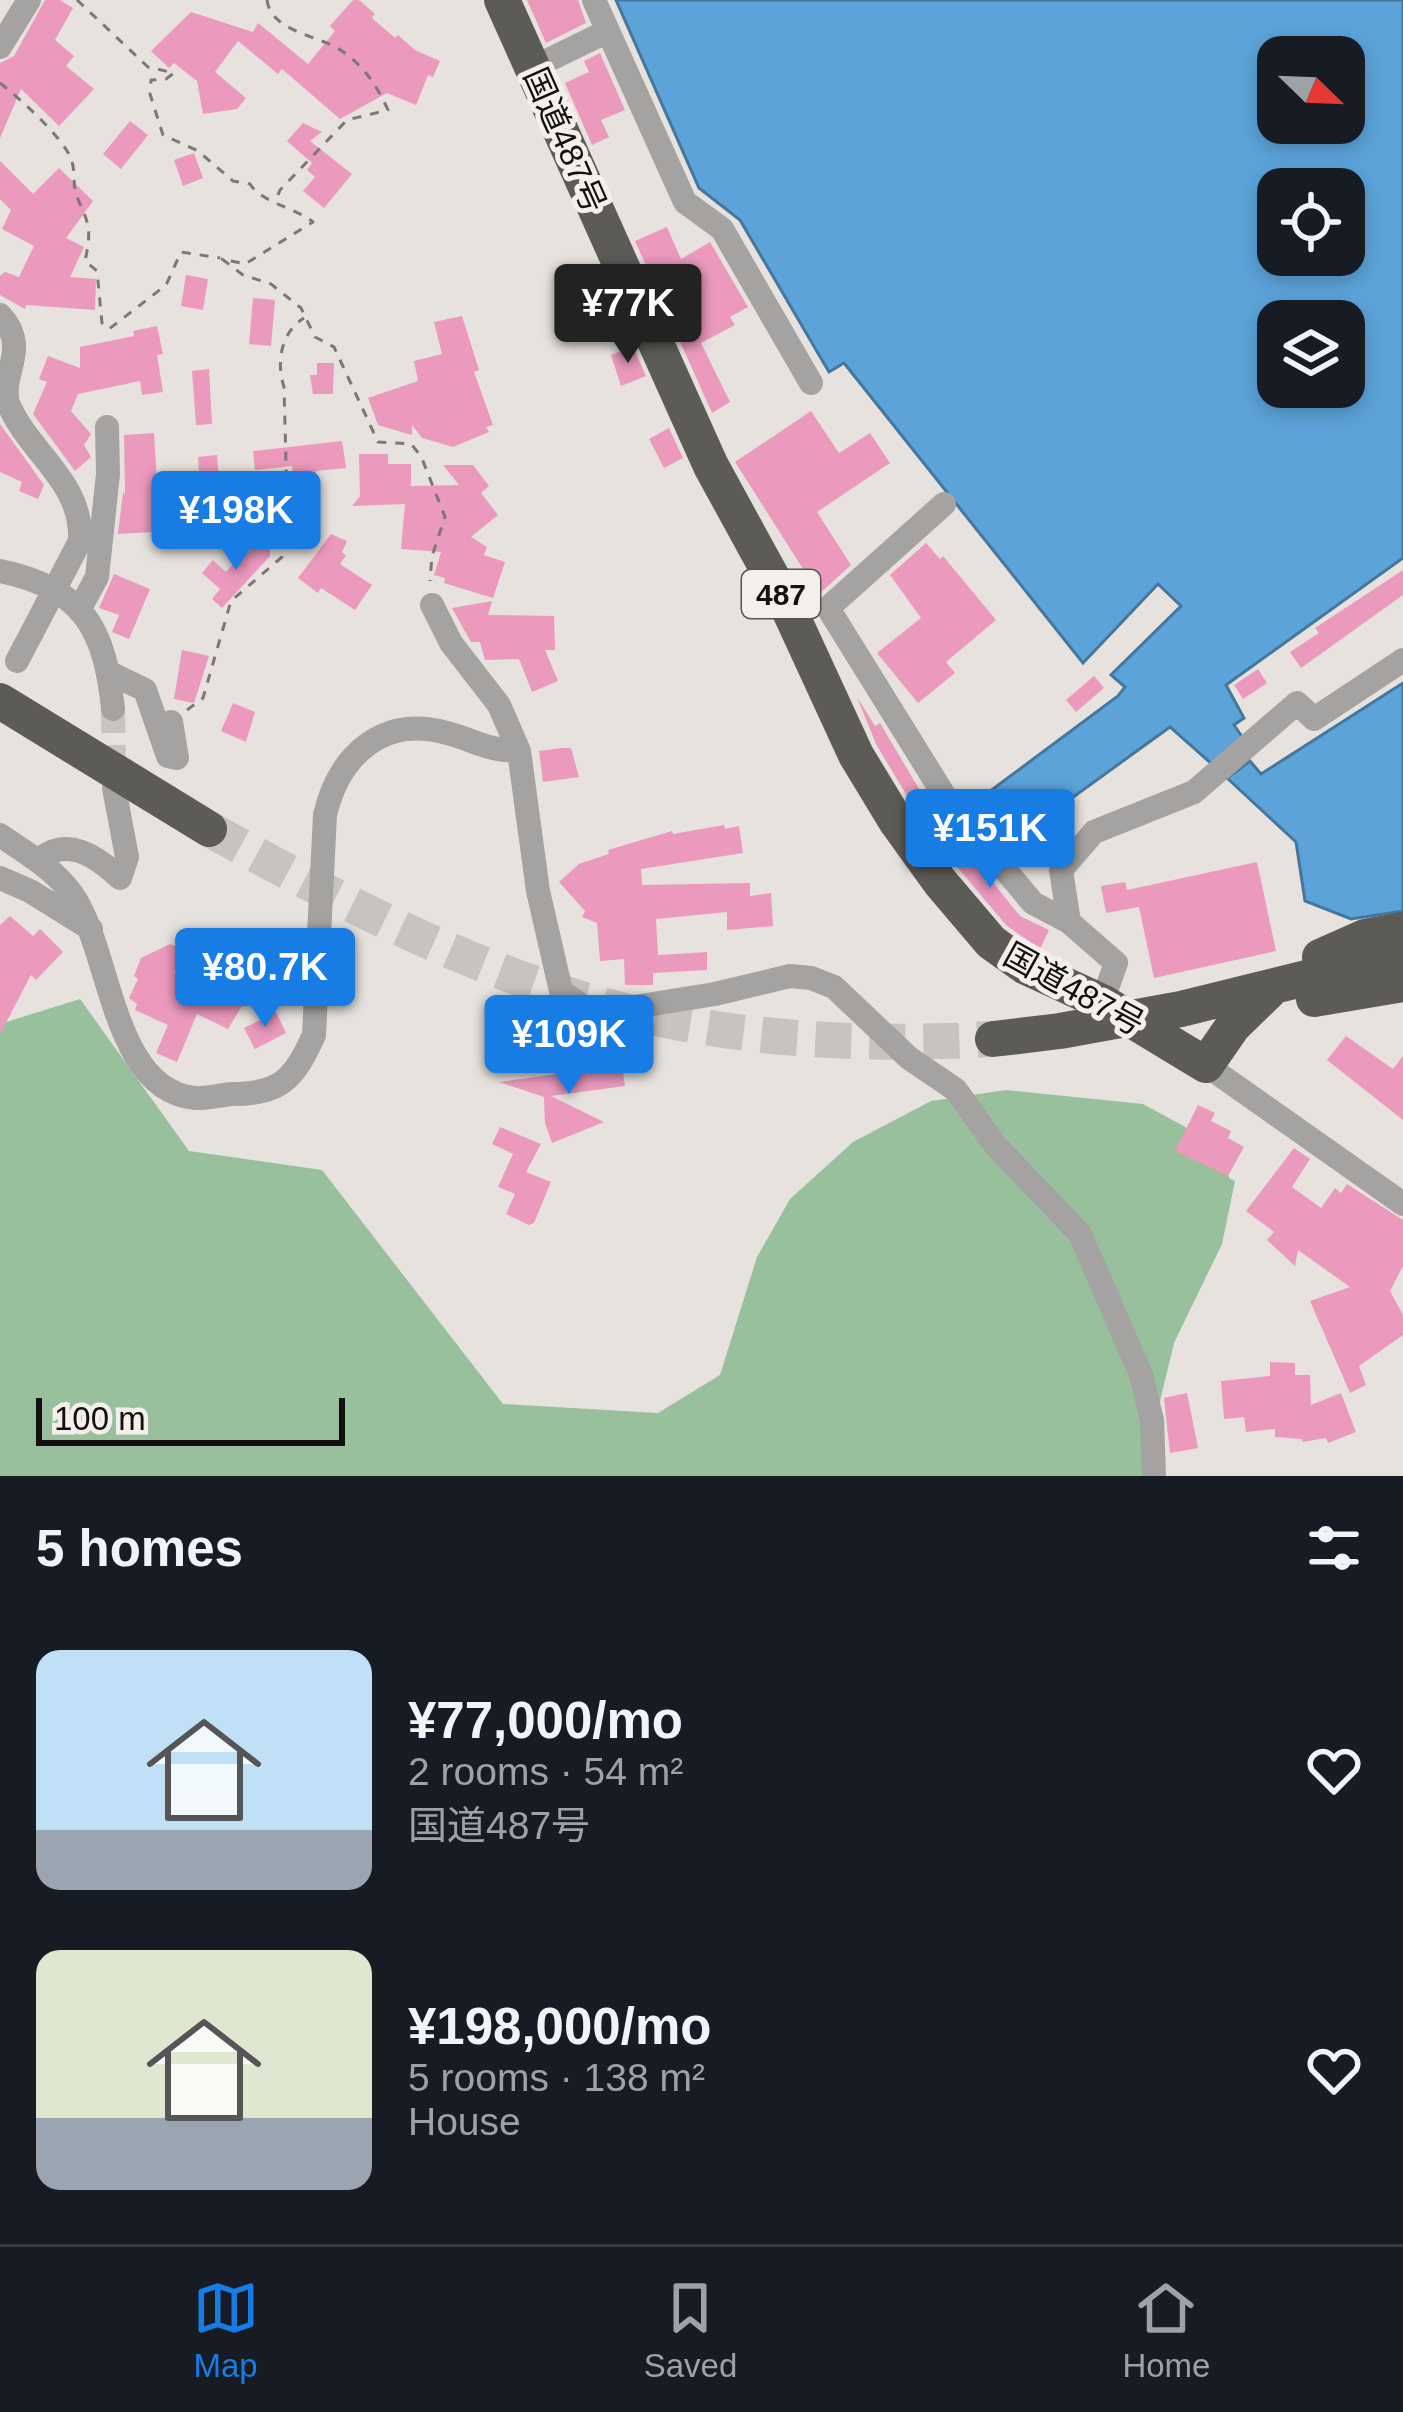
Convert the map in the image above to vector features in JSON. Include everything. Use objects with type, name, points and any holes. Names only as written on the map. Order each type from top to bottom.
[{"type":"highway","name":"国道487号","points":[[502,0],[711,466],[786,602],[838,720],[886,805],[940,882],[991,942],[1026,967],[1102,1001],[1206,1065]]},
{"type":"highway","points":[[0,700],[209,829]]},
{"type":"highway","points":[[1206,1065],[1255,1002],[1287,978],[1352,941],[1403,930]]},
{"type":"highway","points":[[993,1039],[1226,999],[1403,955]]},
{"type":"highway","points":[[1206,1065],[1246,1025],[1288,1005],[1403,984]]},
{"type":"street","points":[[0,47],[29,0]]},
{"type":"street","points":[[594,0],[685,202],[722,229],[811,383]]},
{"type":"street","points":[[532,68],[608,31]]},
{"type":"street","points":[[0,315],[10,326],[15,350],[5,397],[23,432],[68,487],[81,519],[80,541],[17,661]]},
{"type":"street","points":[[79,610],[97,578],[108,474],[107,428]]},
{"type":"street","points":[[944,504],[828,608],[950,802],[1033,903],[1070,922],[1116,964],[1102,1001]]},
{"type":"street","points":[[0,571],[54,592],[90,617],[108,672],[113,709]]},
{"type":"street","points":[[432,605],[451,644],[499,705],[519,751],[538,891],[561,991],[586,1010],[609,1011],[790,976],[834,987],[909,1058],[956,1090],[996,1146],[1080,1234],[1141,1375],[1152,1420],[1154,1476]]},
{"type":"street","points":[[1070,922],[1061,870],[1094,832],[1194,792],[1297,704],[1315,718],[1403,660]]},
{"type":"street","points":[[108,672],[145,690],[168,756],[178,758],[171,722]]},
{"type":"street","points":[[0,836],[38,861],[73,895],[92,929],[116,1015],[141,1065],[166,1088],[195,1098],[266,1094],[284,1082],[303,1059],[314,1035],[325,815],[332,786],[350,758],[378,737],[413,728],[448,733],[488,750],[519,751]]},
{"type":"street","points":[[38,861],[51,850],[74,848],[120,878],[127,857],[114,788]]},
{"type":"street","points":[[0,878],[92,929]]},
{"type":"street","points":[[1206,1065],[1403,1204]]},
{"type":"path","points":[[0,83],[53,133],[72,159],[75,194],[87,213],[85,261],[98,271],[102,323],[110,329],[166,285],[181,252],[245,264],[313,221],[257,195],[250,184],[233,182],[198,151],[163,135],[150,94],[151,80],[166,80],[174,73],[148,67],[77,0]]},
{"type":"path","points":[[266,0],[280,23],[337,47],[355,61],[377,85],[388,110],[346,120],[275,201]]},
{"type":"path","points":[[222,259],[243,275],[271,284],[301,308],[315,337],[334,347],[378,442],[412,444],[421,456],[445,517],[432,556],[428,591],[432,605]]},
{"type":"path","points":[[171,722],[203,698],[231,601],[281,557],[279,545],[291,511],[284,387],[279,371],[285,335],[305,317]]},
{"type":"green space","points":[[80,999],[189,1151],[322,1170],[503,1404],[658,1413],[720,1375],[757,1257],[790,1199],[853,1142],[931,1101],[1006,1090],[1143,1104],[1211,1141],[1235,1181],[1222,1244],[1174,1343],[1142,1476],[0,1476],[0,1024]]},
{"type":"water","points":[[616,0],[1403,0],[1403,558],[1226,685],[1244,718],[1234,725],[1245,741],[1214,766],[1170,727],[1000,850],[966,809],[1118,696],[1125,687],[1111,675],[1181,606],[1158,584],[1083,663],[844,363],[829,372],[740,220],[699,188]]},
{"type":"water","points":[[1403,683],[1403,911],[1351,919],[1305,901],[1296,842],[1227,778],[1250,761],[1261,774]]},
{"type":"building","points":[[45,0],[60,0],[73,8],[55,40],[74,56],[66,66],[94,89],[59,126],[21,89],[0,138],[0,63],[14,56]]},
{"type":"building","points":[[353,0],[375,14],[372,18],[395,38],[398,35],[415,50],[440,61],[433,77],[428,75],[416,105],[387,93],[340,119],[282,69],[278,74],[238,41],[215,72],[246,98],[237,109],[203,114],[197,81],[174,63],[169,68],[151,51],[191,12],[253,32],[258,23],[308,64],[335,31],[330,26]]},
{"type":"building","points":[[527,0],[578,0],[586,23],[546,43]]},
{"type":"building","points":[[600,53],[625,110],[601,120],[609,137],[592,145],[565,83],[589,72],[584,61]]},
{"type":"building","points":[[130,121],[148,135],[121,169],[103,154]]},
{"type":"building","points":[[303,123],[322,132],[310,141],[352,174],[324,208],[303,191],[315,177],[307,170],[312,163],[287,141]]},
{"type":"building","points":[[194,153],[203,178],[183,186],[174,160]]},
{"type":"building","points":[[0,161],[33,194],[59,168],[93,201],[66,238],[84,247],[70,277],[96,279],[95,310],[26,305],[25,309],[0,295],[0,276],[5,272],[19,277],[34,246],[2,229],[11,210],[0,199]]},
{"type":"building","points":[[667,227],[681,259],[710,242],[748,307],[730,317],[735,325],[701,343],[730,402],[712,413],[635,241]]},
{"type":"building","points":[[186,275],[208,279],[203,310],[181,306]]},
{"type":"building","points":[[253,298],[275,300],[271,346],[249,344]]},
{"type":"building","points":[[462,316],[479,370],[474,372],[493,425],[486,427],[489,432],[453,447],[422,438],[412,425],[412,435],[378,425],[368,398],[418,381],[414,361],[442,354],[434,322]]},
{"type":"building","points":[[157,326],[163,392],[142,395],[140,381],[78,394],[71,411],[91,434],[84,445],[91,457],[75,471],[33,414],[47,382],[39,379],[48,356],[80,368],[80,347]]},
{"type":"building","points":[[633,346],[646,376],[621,386],[611,355]]},
{"type":"building","points":[[317,363],[334,363],[333,394],[313,394],[310,375],[317,375]]},
{"type":"building","points":[[209,369],[212,424],[196,425],[192,371]]},
{"type":"building","points":[[811,411],[839,453],[870,433],[890,463],[817,512],[851,565],[819,594],[735,462]]},
{"type":"building","points":[[0,424],[44,485],[38,499],[19,491],[22,482],[0,472]]},
{"type":"building","points":[[669,428],[683,458],[664,468],[649,439]]},
{"type":"building","points":[[154,433],[155,532],[118,534],[123,492],[125,495],[124,435]]},
{"type":"building","points":[[342,441],[346,468],[316,471],[320,510],[298,512],[292,466],[255,470],[253,451]]},
{"type":"building","points":[[359,454],[388,454],[388,464],[411,464],[411,486],[459,485],[443,465],[473,465],[489,486],[481,493],[498,515],[471,537],[487,547],[484,555],[505,562],[493,598],[444,583],[445,578],[434,575],[441,552],[401,549],[405,504],[352,506],[360,496]]},
{"type":"building","points":[[217,455],[220,500],[201,503],[198,457]]},
{"type":"building","points":[[331,534],[347,541],[340,564],[372,585],[355,610],[298,578]]},
{"type":"building","points":[[258,540],[270,556],[222,608],[212,599],[220,589],[202,573],[213,560],[226,572],[234,563],[238,566]]},
{"type":"building","points":[[926,543],[940,559],[943,556],[996,620],[946,662],[955,673],[918,703],[877,653],[921,618],[890,575]]},
{"type":"building","points":[[1403,570],[1403,595],[1301,668],[1290,652],[1319,633],[1315,628]]},
{"type":"building","points":[[114,574],[150,589],[129,639],[112,632],[119,615],[99,608]]},
{"type":"building","points":[[492,601],[488,615],[554,616],[555,650],[545,650],[558,681],[532,692],[519,659],[485,660],[480,642],[471,642],[452,608]]},
{"type":"building","points":[[182,650],[209,656],[194,703],[174,699]]},
{"type":"building","points":[[1258,669],[1267,683],[1243,699],[1234,685]]},
{"type":"building","points":[[1094,676],[1104,688],[1076,712],[1066,700]]},
{"type":"building","points":[[857,697],[875,726],[880,723],[922,794],[910,801],[876,744]]},
{"type":"building","points":[[233,703],[255,712],[246,742],[221,731]]},
{"type":"building","points":[[571,748],[579,777],[543,782],[539,751]]},
{"type":"building","points":[[724,825],[725,829],[739,826],[743,853],[641,869],[642,885],[750,883],[750,896],[771,893],[773,926],[727,930],[727,912],[656,919],[658,955],[707,952],[707,970],[653,973],[653,985],[625,985],[624,959],[600,961],[597,923],[582,917],[585,911],[559,882],[579,864],[609,854],[608,850],[672,831]]},
{"type":"building","points":[[949,828],[1020,916],[1049,930],[1040,949],[1006,925],[958,868],[936,838]]},
{"type":"building","points":[[1257,862],[1276,951],[1154,978],[1139,907],[1106,913],[1101,886],[1125,882],[1127,890]]},
{"type":"building","points":[[10,916],[33,936],[40,929],[63,952],[36,980],[31,975],[0,1034],[0,925]]},
{"type":"building","points":[[170,944],[184,950],[174,973],[209,988],[214,974],[232,981],[243,953],[262,961],[257,981],[228,1029],[197,1014],[177,1062],[156,1053],[168,1025],[135,1010],[137,1004],[129,998],[141,958]]},
{"type":"building","points":[[276,1012],[286,1033],[255,1049],[244,1028]]},
{"type":"building","points":[[585,1026],[587,1042],[537,1053],[536,1034]]},
{"type":"building","points":[[1346,1036],[1393,1069],[1403,1056],[1403,1120],[1327,1060]]},
{"type":"building","points":[[622,1065],[625,1086],[551,1096],[604,1122],[552,1143],[544,1097],[499,1082]]},
{"type":"building","points":[[1198,1105],[1215,1113],[1211,1121],[1231,1131],[1228,1138],[1244,1147],[1228,1176],[1175,1151]]},
{"type":"building","points":[[500,1127],[541,1144],[526,1172],[551,1182],[529,1225],[506,1214],[515,1194],[498,1187],[513,1154],[492,1144]]},
{"type":"building","points":[[1294,1148],[1310,1159],[1292,1187],[1321,1208],[1335,1188],[1341,1193],[1347,1184],[1403,1220],[1403,1266],[1390,1291],[1403,1315],[1403,1335],[1359,1366],[1366,1385],[1350,1393],[1310,1301],[1350,1287],[1298,1250],[1295,1266],[1267,1240],[1274,1232],[1246,1211]]},
{"type":"building","points":[[1270,1362],[1295,1363],[1295,1375],[1310,1375],[1311,1405],[1341,1393],[1356,1432],[1328,1443],[1326,1438],[1303,1442],[1275,1437],[1275,1429],[1246,1432],[1244,1417],[1224,1419],[1221,1381],[1270,1376]]},
{"type":"building","points":[[1187,1393],[1198,1448],[1170,1453],[1164,1398]]},
{"type":"tunnel","points":[[113,709],[114,779]]},
{"type":"tunnel","points":[[209,829],[434,943],[527,981],[626,1011],[782,1037],[888,1042],[993,1039]]}]
